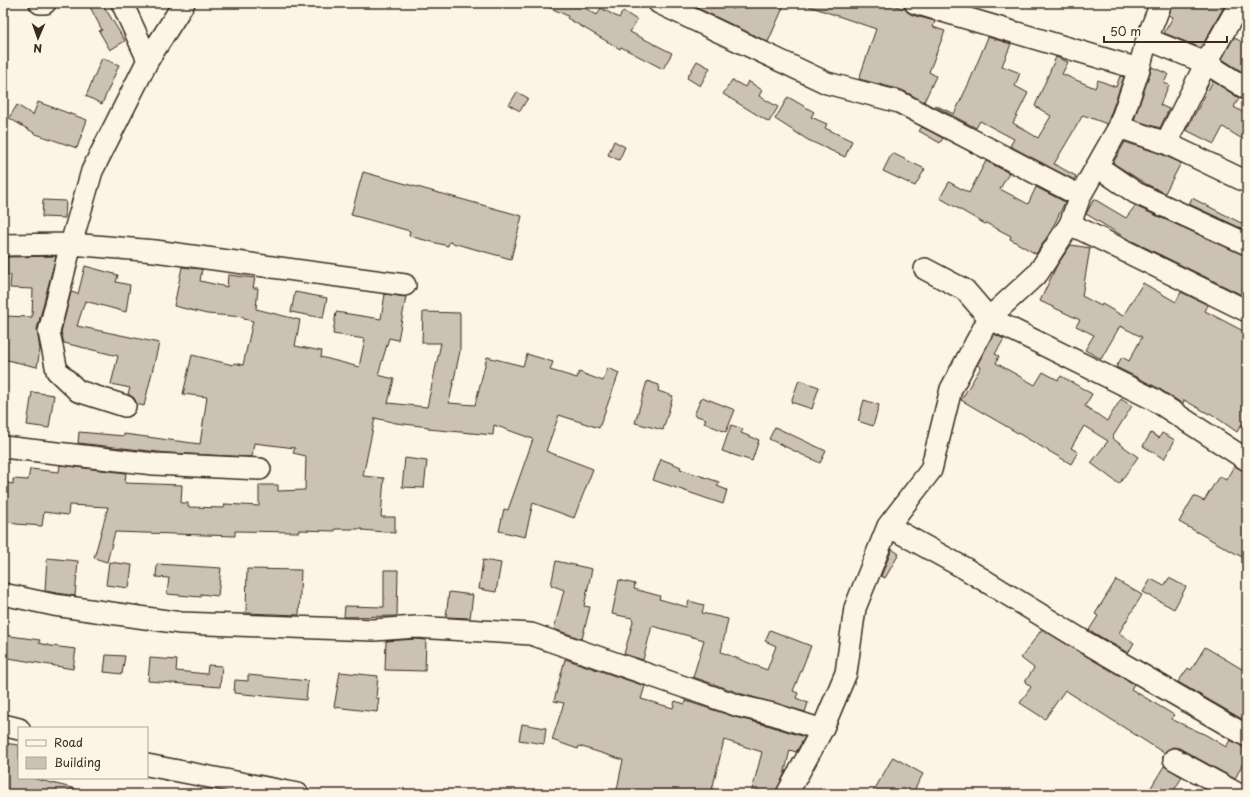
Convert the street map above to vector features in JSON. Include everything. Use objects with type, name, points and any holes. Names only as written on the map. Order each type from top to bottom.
[{"type":"street","points":[[40,3],[45,3]]},
{"type":"street","points":[[122,3],[148,60]]},
{"type":"street","points":[[125,406],[78,391],[56,371],[49,332],[71,244],[92,171],[148,60],[184,3]]},
{"type":"street","points":[[659,3],[827,83],[899,102],[1080,196]]},
{"type":"street","points":[[915,3],[1139,69]]},
{"type":"street","points":[[788,794],[822,730],[846,673],[856,608],[888,526],[931,470],[951,389],[989,318],[1038,272],[1070,224],[1080,196],[1120,127],[1147,39],[1162,3]]},
{"type":"street","points":[[1166,143],[1206,62],[1240,3]]},
{"type":"street","points":[[1147,39],[1206,62],[1247,89]]},
{"type":"street","points":[[1120,127],[1166,143],[1247,182]]},
{"type":"street","points":[[1098,167],[1136,193],[1247,244]]},
{"type":"street","points":[[1070,224],[1247,311]]},
{"type":"street","points":[[3,245],[71,244],[155,251],[405,285]]},
{"type":"street","points":[[925,269],[965,290],[989,318],[1152,399],[1247,460]]},
{"type":"street","points":[[3,447],[154,464],[260,469]]},
{"type":"street","points":[[888,526],[966,569],[1085,642],[1247,736]]},
{"type":"street","points":[[3,594],[54,605],[181,623],[374,630],[416,627],[531,634],[739,706],[773,714],[822,730]]},
{"type":"street","points":[[3,724],[18,729]]},
{"type":"street","points":[[1174,759],[1238,794]]},
{"type":"street","points":[[148,765],[298,794]]},
{"type":"building","points":[[88,3],[102,3],[125,41],[110,50],[99,31],[102,30]]},
{"type":"building","points":[[540,3],[576,3],[597,15],[601,8],[619,18],[623,11],[637,20],[630,32],[672,53],[663,69],[621,47],[620,49],[567,18],[568,16]]},
{"type":"building","points":[[687,3],[721,3],[734,9],[736,3],[785,3],[768,42]]},
{"type":"building","points":[[806,3],[887,3],[905,9],[912,15],[935,21],[933,27],[945,31],[929,72],[936,76],[924,102],[902,90],[859,79],[876,29],[806,5]]},
{"type":"building","points":[[1173,3],[1226,3],[1201,48],[1164,33],[1173,17],[1169,15]]},
{"type":"building","points":[[988,37],[1011,44],[1002,66],[1020,73],[1015,86],[1028,93],[1013,123],[1038,138],[1051,116],[1035,106],[1056,57],[1068,62],[1062,74],[1095,88],[1098,80],[1116,87],[1120,76],[1124,77],[1107,124],[1083,115],[1054,164],[1076,176],[1074,180],[1010,146],[1014,139],[980,121],[976,128],[934,106],[935,105],[954,114]]},
{"type":"building","points":[[1234,37],[1247,46],[1247,75],[1222,59]]},
{"type":"building","points":[[102,58],[119,65],[102,104],[86,96]]},
{"type":"building","points":[[697,61],[710,68],[700,86],[687,78]]},
{"type":"building","points":[[1152,67],[1168,74],[1164,83],[1169,85],[1160,105],[1169,109],[1160,128],[1134,120]]},
{"type":"building","points":[[732,80],[745,87],[748,81],[762,90],[759,96],[778,107],[769,122],[723,94]]},
{"type":"building","points":[[1213,81],[1239,98],[1234,107],[1247,115],[1247,142],[1223,127],[1214,144],[1186,130]]},
{"type":"building","points":[[517,92],[528,98],[520,111],[509,105]]},
{"type":"building","points":[[788,97],[814,112],[811,117],[827,124],[825,128],[852,141],[845,157],[808,140],[775,119]]},
{"type":"building","points":[[38,102],[87,120],[77,148],[36,134],[9,118],[17,105],[33,115]]},
{"type":"building","points":[[922,127],[943,138],[940,143],[919,131]]},
{"type":"building","points":[[614,141],[625,147],[619,160],[608,155]]},
{"type":"building","points":[[1125,142],[1161,154],[1181,163],[1165,193],[1146,184],[1113,163]]},
{"type":"building","points":[[892,153],[925,169],[915,186],[883,171]]},
{"type":"building","points":[[986,161],[1009,173],[1000,189],[1028,204],[1036,187],[1065,202],[1051,231],[1036,254],[1010,239],[1011,236],[986,223],[985,224],[940,198],[949,182],[969,193]]},
{"type":"building","points":[[363,172],[522,216],[511,259],[449,242],[448,246],[409,236],[410,231],[351,215]]},
{"type":"building","points":[[1192,198],[1247,226],[1247,231],[1189,204]]},
{"type":"building","points":[[1094,199],[1126,218],[1135,206],[1247,256],[1247,281],[1240,294],[1126,238],[1086,214]]},
{"type":"building","points":[[43,200],[66,201],[65,218],[42,217]]},
{"type":"building","points":[[1071,245],[1090,248],[1082,296],[1101,306],[1102,304],[1123,316],[1143,283],[1176,302],[1181,292],[1208,305],[1205,311],[1247,333],[1247,428],[1241,425],[1237,432],[1210,413],[1209,414],[1184,400],[1183,404],[1158,388],[1116,367],[1122,357],[1129,361],[1142,337],[1120,326],[1101,359],[1085,350],[1094,335],[1076,326],[1080,320],[1040,301],[1057,265]]},
{"type":"building","points":[[56,256],[37,329],[40,350],[37,367],[3,359],[3,316],[32,317],[33,289],[10,288],[11,275],[7,275],[7,257]]},
{"type":"building","points":[[85,266],[118,275],[116,282],[130,285],[126,312],[85,301],[77,326],[159,343],[144,406],[137,404],[134,398],[128,394],[130,388],[111,384],[118,356],[64,343],[61,332],[71,292],[78,294]]},
{"type":"building","points":[[182,267],[202,269],[200,281],[227,287],[228,275],[255,278],[253,288],[258,288],[256,309],[300,320],[295,346],[322,351],[321,357],[359,367],[365,339],[333,334],[336,312],[381,319],[385,294],[406,297],[398,340],[389,338],[378,375],[394,379],[388,403],[427,407],[441,343],[422,343],[423,312],[460,313],[460,351],[449,403],[475,405],[487,357],[523,366],[527,354],[553,362],[550,370],[577,378],[579,372],[603,381],[608,368],[619,373],[599,428],[559,415],[546,451],[593,469],[574,518],[533,503],[525,537],[499,531],[504,509],[508,510],[533,439],[494,425],[493,435],[428,429],[429,427],[396,423],[375,418],[363,476],[384,478],[381,517],[395,517],[395,533],[362,529],[335,529],[335,531],[299,530],[299,532],[235,531],[235,536],[115,532],[107,562],[94,558],[108,507],[69,505],[68,515],[44,512],[42,526],[16,524],[3,520],[3,482],[13,484],[13,479],[28,480],[30,469],[59,472],[60,465],[126,473],[125,483],[182,485],[181,503],[188,503],[188,507],[224,508],[225,504],[259,506],[259,485],[278,485],[278,491],[305,490],[306,456],[293,453],[295,448],[254,443],[252,457],[167,453],[78,443],[79,432],[124,436],[124,434],[200,444],[207,397],[183,394],[192,355],[233,365],[234,363],[243,365],[253,321],[244,319],[244,317],[207,314],[174,306]]},
{"type":"building","points":[[295,292],[327,298],[323,318],[291,312]]},
{"type":"building","points":[[994,334],[1004,339],[995,354],[999,356],[996,363],[1035,385],[1043,372],[1058,380],[1061,376],[1092,394],[1085,406],[1107,421],[1121,399],[1132,406],[1112,438],[1138,457],[1119,484],[1091,463],[1108,441],[1084,426],[1071,448],[1078,452],[1071,464],[961,400],[981,367],[977,365]]},
{"type":"building","points":[[799,380],[819,387],[812,409],[791,402]]},
{"type":"building","points":[[647,381],[659,385],[658,391],[673,396],[663,430],[635,423]]},
{"type":"building","points":[[32,392],[54,395],[49,428],[27,425]]},
{"type":"building","points":[[702,397],[735,410],[726,432],[704,423],[706,419],[694,415]]},
{"type":"building","points":[[864,400],[879,405],[873,426],[858,421]]},
{"type":"building","points":[[731,425],[743,429],[741,433],[759,440],[752,461],[722,451]]},
{"type":"building","points":[[775,427],[826,451],[820,463],[769,439]]},
{"type":"building","points":[[1151,433],[1159,438],[1162,433],[1175,440],[1164,459],[1143,446]]},
{"type":"building","points":[[405,458],[427,461],[424,488],[402,487]]},
{"type":"building","points":[[661,459],[681,467],[680,469],[719,482],[717,486],[727,490],[723,504],[653,480]]},
{"type":"building","points":[[1234,466],[1247,472],[1247,547],[1242,557],[1179,522],[1194,496],[1204,501],[1219,476],[1226,480]]},
{"type":"building","points":[[892,549],[899,554],[885,578],[881,576]]},
{"type":"building","points":[[47,558],[78,561],[75,596],[45,591]]},
{"type":"building","points":[[483,560],[501,563],[496,592],[479,589]]},
{"type":"building","points":[[556,561],[592,569],[584,606],[590,607],[582,639],[554,629],[564,590],[551,585]]},
{"type":"building","points":[[109,562],[132,565],[129,588],[106,585]]},
{"type":"building","points":[[157,564],[221,568],[218,596],[201,594],[201,597],[167,594],[169,578],[156,577]]},
{"type":"building","points":[[247,569],[301,570],[299,615],[246,613]]},
{"type":"building","points":[[384,570],[398,570],[397,616],[344,617],[345,606],[384,607]]},
{"type":"building","points":[[1169,578],[1186,587],[1174,609],[1143,592],[1151,579],[1164,586]]},
{"type":"building","points":[[619,580],[635,584],[634,589],[660,596],[659,599],[687,607],[689,601],[704,605],[702,613],[728,619],[721,652],[767,670],[776,646],[765,641],[770,630],[811,646],[793,691],[798,693],[796,698],[808,703],[805,712],[742,694],[693,677],[704,640],[652,626],[643,660],[624,654],[633,622],[632,618],[612,614]]},
{"type":"building","points":[[1116,580],[1142,595],[1119,633],[1134,643],[1128,653],[1089,630],[1098,616],[1095,614]]},
{"type":"building","points":[[449,592],[473,595],[470,618],[446,617]]},
{"type":"building","points":[[1042,629],[1134,684],[1131,689],[1174,715],[1171,719],[1206,735],[1226,747],[1230,740],[1247,748],[1247,755],[1235,779],[1179,748],[1173,747],[1164,753],[1065,690],[1045,719],[1020,703],[1031,687],[1025,682],[1034,668],[1021,658]]},
{"type":"building","points":[[3,635],[40,640],[39,643],[76,649],[73,669],[3,657]]},
{"type":"building","points":[[416,639],[426,640],[425,671],[385,670],[386,641]]},
{"type":"building","points":[[1205,647],[1247,672],[1247,722],[1178,682],[1188,668],[1191,670]]},
{"type":"building","points":[[106,655],[125,656],[122,674],[104,672]]},
{"type":"building","points":[[150,658],[177,660],[176,671],[207,674],[208,665],[222,666],[220,687],[148,681]]},
{"type":"building","points":[[565,659],[645,686],[641,699],[673,708],[675,701],[685,704],[686,701],[805,737],[796,752],[790,750],[784,775],[775,794],[751,794],[762,752],[724,740],[711,794],[616,794],[623,760],[579,746],[578,749],[552,740],[564,703],[554,701]]},
{"type":"building","points":[[340,672],[378,676],[376,698],[379,698],[377,712],[334,707]]},
{"type":"building","points":[[248,675],[308,681],[306,700],[234,693],[235,680],[248,681]]},
{"type":"building","points":[[522,724],[546,728],[544,744],[519,740]]},
{"type":"building","points":[[3,743],[18,745],[18,779],[36,779],[76,789],[76,794],[3,794]]},
{"type":"building","points":[[893,757],[923,774],[912,794],[872,794]]},
{"type":"building","points":[[1164,766],[1182,777],[1172,794],[1147,794]]}]
